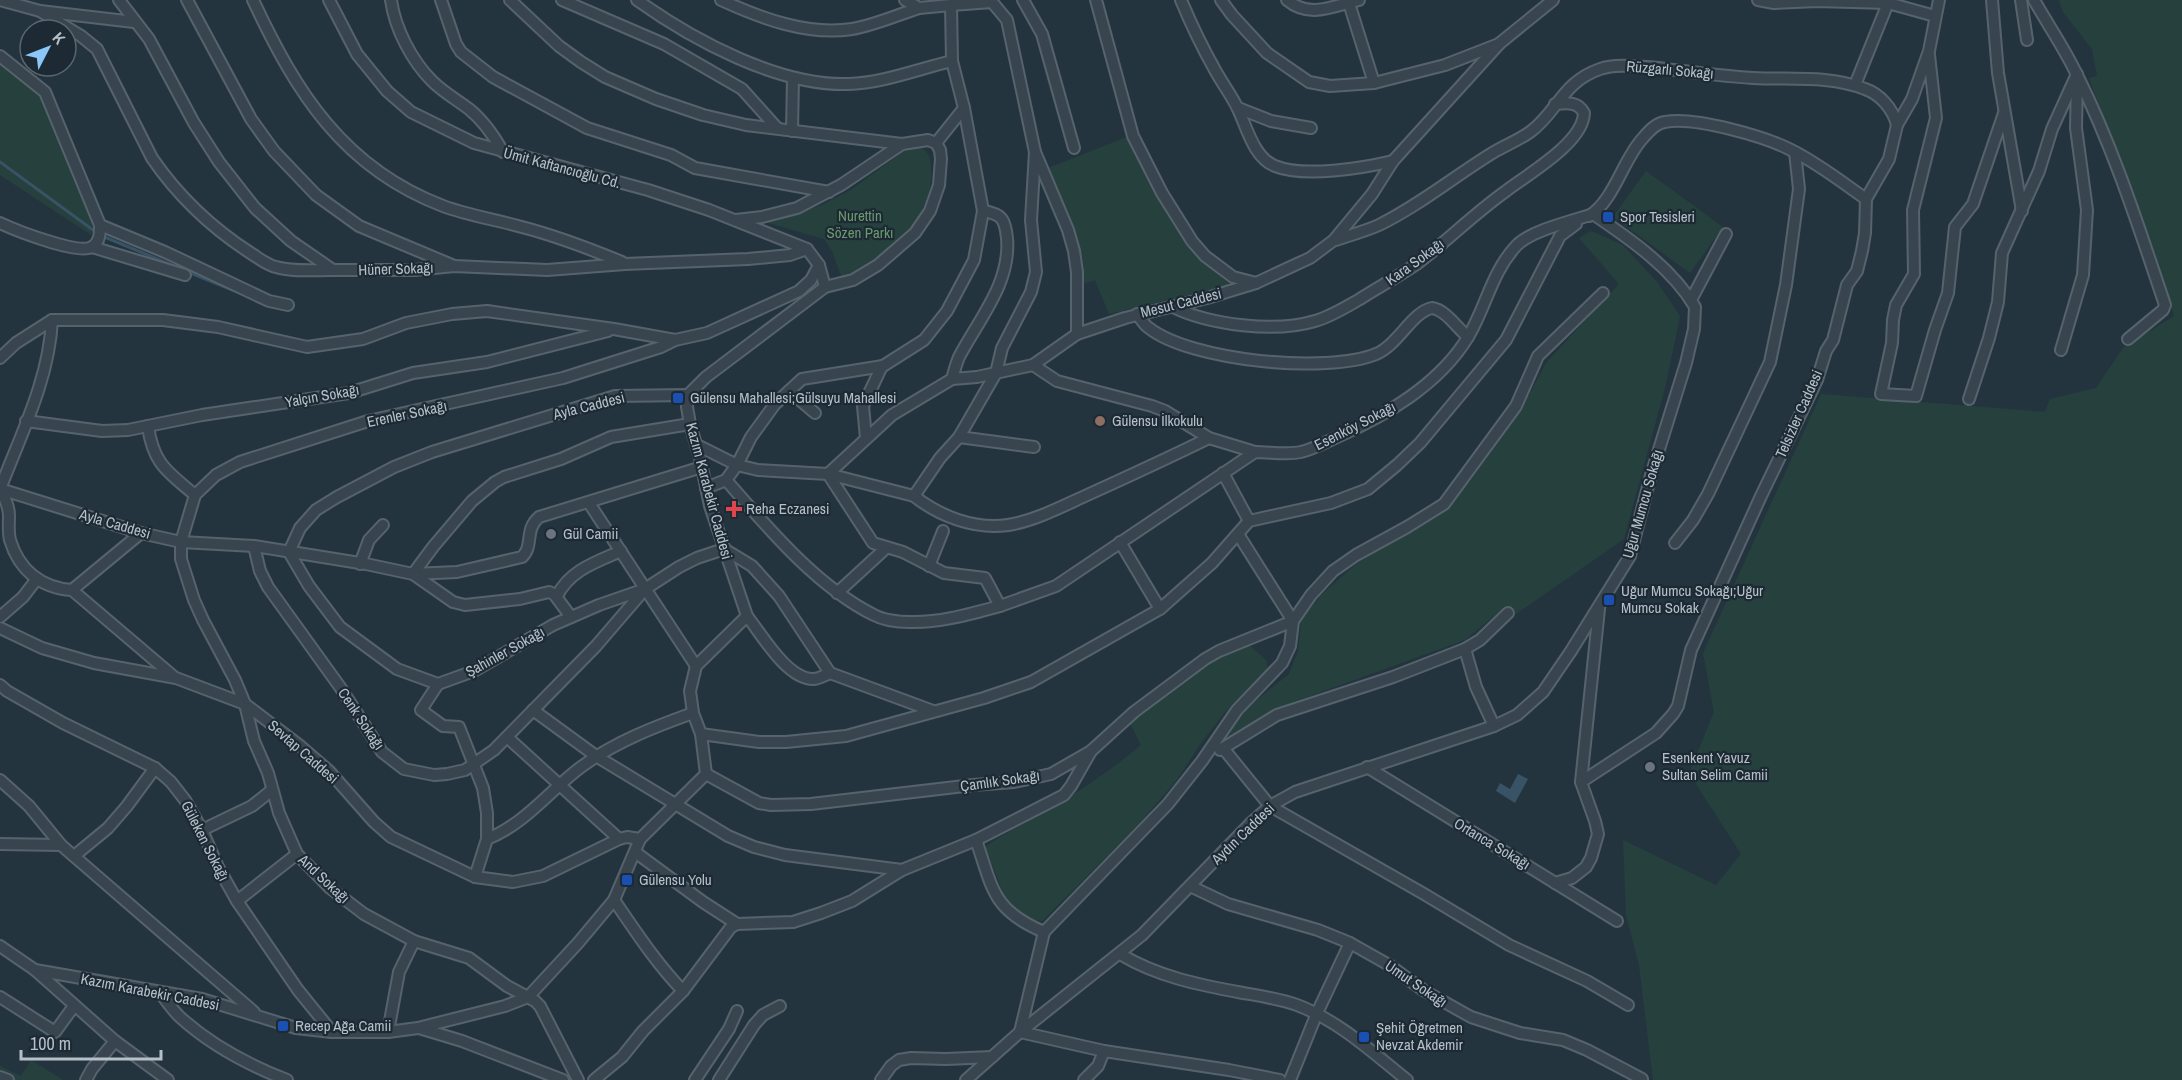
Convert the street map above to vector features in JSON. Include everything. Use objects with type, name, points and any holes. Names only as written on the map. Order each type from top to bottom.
[{"type":"street","points":[[0,0],[15,2],[40,11],[134,22]]},
{"type":"street","points":[[119,0],[149,39],[194,123],[219,162],[255,208],[291,241],[333,270]]},
{"type":"street","points":[[188,0],[251,119],[274,151],[316,195],[359,226],[454,266]]},
{"type":"street","points":[[253,0],[278,52],[306,98],[335,134],[376,170],[411,192],[443,207],[562,239],[625,264]]},
{"type":"street","name":"Ümit Kaftancıoğlu Cd.","points":[[329,0],[357,54],[387,91],[398,102],[439,127],[474,143],[503,152],[648,190],[736,220],[807,249]]},
{"type":"street","points":[[391,0],[393,12],[406,44],[421,69],[433,82],[471,110],[487,127],[503,152]]},
{"type":"street","points":[[441,0],[461,52],[493,77],[587,128],[671,155],[695,168],[829,192]]},
{"type":"street","points":[[510,0],[559,46],[604,77],[703,115],[746,125],[902,144],[928,140],[936,143],[940,150],[939,184],[935,201],[923,223],[903,244],[864,275],[825,287],[706,377],[688,395]]},
{"type":"street","points":[[562,0],[664,44],[742,89],[777,128]]},
{"type":"street","points":[[637,0],[731,55],[793,78],[849,84],[870,82],[952,61]]},
{"type":"street","points":[[721,0],[770,20],[804,28],[849,30],[868,26],[919,8],[996,2],[1007,20],[1035,152],[1068,230],[1074,251],[1077,272],[1077,334]]},
{"type":"street","points":[[905,0],[919,8]]},
{"type":"street","points":[[1023,0],[1042,34],[1074,148]]},
{"type":"street","points":[[1096,0],[1133,136],[1162,194],[1192,242],[1205,256],[1233,277],[1256,283]]},
{"type":"street","points":[[1181,0],[1202,46],[1238,108],[1255,145],[1266,160],[1285,169],[1323,171],[1368,167],[1393,161]]},
{"type":"street","points":[[1221,0],[1267,53],[1309,81],[1330,86],[1374,83],[1445,65],[1500,43]]},
{"type":"street","points":[[1287,0],[1298,8],[1312,11],[1328,9],[1351,1],[1374,83]]},
{"type":"street","name":"Mesut Caddesi","points":[[828,474],[892,415],[952,379],[996,373],[1033,364],[1077,334],[1137,314],[1173,307],[1256,283],[1310,258],[1334,240],[1372,194],[1393,161],[1500,43],[1554,0]]},
{"type":"street","points":[[1758,0],[1774,3],[1817,1],[1888,3],[1935,16]]},
{"type":"street","name":"Telsizler Caddesi","points":[[1581,782],[1656,733],[1674,714],[1678,706],[1691,650],[1817,380],[1826,351],[1833,340],[1847,285],[1857,272],[1862,251],[1866,199],[1891,154],[1897,125],[1912,99],[1929,51],[1939,0]]},
{"type":"street","points":[[1992,0],[1998,73],[2022,211]]},
{"type":"street","points":[[2021,0],[2027,39]]},
{"type":"street","points":[[2034,0],[2077,74],[2128,194],[2165,305],[2163,310],[2128,339]]},
{"type":"street","points":[[1855,85],[1888,3]]},
{"type":"street","points":[[706,488],[726,480],[751,437],[775,404],[805,377],[860,371],[882,366],[924,340],[946,311],[974,260],[983,211],[964,108],[952,61],[951,5]]},
{"type":"street","name":"Hüner Sokağı","points":[[40,11],[81,36],[97,49],[152,158],[186,200],[211,224],[246,250],[276,267],[415,270],[454,266],[547,270],[748,259],[790,255],[807,249]]},
{"type":"street","points":[[1929,51],[1935,118],[1913,210],[1914,274],[1896,305],[1892,343],[1881,394],[1916,396],[1948,293],[1955,227],[1973,204],[2004,113]]},
{"type":"street","points":[[0,56],[45,92],[100,225],[100,236],[92,247]]},
{"type":"street","name":"Rüzgarlı Sokağı","points":[[1334,240],[1380,224],[1528,134],[1576,82],[1609,66],[1647,67],[1753,78],[1811,78],[1855,85],[1880,97],[1892,111],[1897,125]]},
{"type":"street","points":[[1969,399],[1998,302],[2002,253],[2039,171],[2052,129],[2077,74]]},
{"type":"street","points":[[2061,350],[2083,275],[2087,210],[2076,128],[2077,74]]},
{"type":"street","points":[[792,131],[793,78]]},
{"type":"street","name":"Kara Sokağı","points":[[1173,307],[1189,314],[1214,319],[1277,327],[1315,321],[1351,304],[1418,263],[1505,191],[1553,157],[1581,128],[1584,113],[1576,105],[1555,104]]},
{"type":"street","points":[[936,143],[964,108]]},
{"type":"street","points":[[1238,108],[1271,121],[1311,128]]},
{"type":"street","points":[[701,734],[759,742],[786,742],[846,736],[984,698],[1031,682],[1160,609],[1212,563],[1249,521],[1349,498],[1374,486],[1434,426],[1506,340],[1563,233],[1593,214],[1608,195],[1635,147],[1656,125],[1665,121],[1705,124],[1748,134],[1796,152],[1866,199]]},
{"type":"street","points":[[736,220],[762,217],[797,208],[829,192],[902,144]]},
{"type":"street","points":[[914,496],[940,458],[959,437],[996,373],[1002,348],[1022,310],[1036,272],[1031,220],[1035,152]]},
{"type":"street","points":[[1675,543],[1693,520],[1708,494],[1770,362],[1786,285],[1798,200],[1796,152]]},
{"type":"street","points":[[952,379],[958,359],[999,288],[1008,254],[1007,233],[1002,218],[996,213],[983,211]]},
{"type":"street","points":[[1593,214],[1653,259],[1691,300],[1726,234]]},
{"type":"street","name":"Esenköy Sokağı","points":[[1033,364],[1057,381],[1122,397],[1165,411],[1209,438],[1255,452],[1302,452],[1374,419],[1401,402],[1442,370],[1468,337],[1497,271],[1517,245],[1532,236],[1593,214]]},
{"type":"street","points":[[0,224],[60,245],[84,249],[92,247],[185,275]]},
{"type":"street","points":[[100,225],[165,252],[269,301],[288,304]]},
{"type":"street","points":[[807,249],[819,265],[825,287]]},
{"type":"street","name":"Erenler Sokağı","points":[[195,495],[227,468],[289,445],[368,421],[563,378],[662,347],[675,340],[707,333],[799,291],[811,280],[819,265]]},
{"type":"street","points":[[1280,1080],[1104,1051],[1020,1032],[1044,932],[1168,804],[1202,762],[1237,710],[1287,655],[1293,621],[1311,595],[1333,571],[1356,555],[1407,528],[1444,504],[1516,406],[1538,356],[1603,292]]},
{"type":"street","name":"Uğur Mumcu Sokağı","points":[[1555,883],[1581,873],[1596,846],[1598,834],[1581,782],[1600,603],[1630,556],[1636,537],[1651,475],[1694,329],[1696,313],[1691,300]]},
{"type":"street","points":[[1137,314],[1148,328],[1166,339],[1222,355],[1271,363],[1314,364],[1364,358],[1376,354],[1392,345],[1421,314],[1432,308],[1445,314],[1468,337]]},
{"type":"street","name":"Erenler Sokağı","points":[[52,320],[163,320],[218,327],[307,347],[363,339],[406,323],[483,311],[675,340]]},
{"type":"street","points":[[0,358],[16,343],[52,320]]},
{"type":"street","points":[[52,320],[48,358],[41,386],[0,489],[8,509],[10,540],[22,564],[36,580],[51,587],[72,590],[176,678]]},
{"type":"street","name":"Yalçın Sokağı","points":[[26,421],[102,431],[128,430],[202,415],[349,393],[413,373],[487,362],[614,329]]},
{"type":"street","points":[[866,438],[863,406],[882,366]]},
{"type":"street","points":[[789,392],[815,413]]},
{"type":"street","name":"Kazım Karabekir Caddesi","points":[[688,395],[687,407],[690,424],[697,445],[710,506],[747,616],[789,670],[809,679],[816,679],[830,673]]},
{"type":"street","name":"Ayla Caddesi","points":[[0,489],[141,533],[181,542],[254,546],[289,552],[300,528],[316,510],[384,472],[432,452],[615,396],[688,395]]},
{"type":"street","points":[[413,574],[472,501],[504,477],[561,459],[611,437],[690,424]]},
{"type":"street","points":[[148,426],[151,448],[155,455],[173,476],[195,495],[181,542]]},
{"type":"street","points":[[959,437],[1035,447]]},
{"type":"street","points":[[697,445],[736,465],[758,470],[828,474],[914,496],[930,508],[950,517],[978,524],[1006,526],[1071,503],[1209,438]]},
{"type":"street","points":[[726,480],[771,531],[837,593],[878,617],[910,622],[952,618],[1000,606],[1056,586],[1255,452]]},
{"type":"street","points":[[289,552],[413,574],[458,572],[522,557],[527,551],[529,531],[539,517],[702,467]]},
{"type":"street","points":[[1224,473],[1249,521]]},
{"type":"street","points":[[828,474],[876,546],[903,552],[944,573],[985,578],[1000,606]]},
{"type":"street","points":[[589,503],[696,666]]},
{"type":"street","points":[[360,564],[369,540],[383,525]]},
{"type":"street","points":[[929,566],[943,531]]},
{"type":"street","points":[[72,590],[141,533]]},
{"type":"street","points":[[1238,534],[1293,621]]},
{"type":"street","name":"And Sokağı","points":[[181,542],[181,559],[194,600],[202,620],[236,680],[245,704],[254,741],[268,773],[279,813],[297,854],[346,902],[414,941],[469,958],[507,986],[540,1006],[578,1080]]},
{"type":"street","points":[[1120,542],[1160,609]]},
{"type":"street","name":"Cenk Sokağı","points":[[254,546],[260,571],[268,587],[340,687],[372,739],[387,756],[404,769],[434,775],[456,773],[474,765],[507,737],[596,646],[645,589]]},
{"type":"street","points":[[837,593],[886,548]]},
{"type":"street","points":[[724,549],[752,566],[779,596],[830,673],[933,711]]},
{"type":"street","name":"Şahinler Sokağı","points":[[438,684],[474,671],[571,617],[645,589],[679,567],[706,554],[724,549]]},
{"type":"street","points":[[557,596],[562,587],[578,571],[621,551]]},
{"type":"street","points":[[289,552],[309,586],[340,627],[397,669],[438,684],[421,710],[443,726],[459,727],[483,788],[487,813],[487,839],[474,877]]},
{"type":"street","points":[[413,574],[453,602],[465,605],[520,599],[549,592],[557,596],[571,617]]},
{"type":"street","points":[[0,617],[22,597],[36,580]]},
{"type":"street","name":"Aydın Caddesi","points":[[966,1080],[1020,1032],[1142,935],[1270,806],[1295,792],[1494,726],[1517,715],[1543,692],[1600,603]]},
{"type":"street","points":[[1202,762],[1276,715],[1393,677],[1465,649],[1480,640],[1508,613]]},
{"type":"street","points":[[706,774],[701,734],[693,713],[690,691],[696,666],[747,616]]},
{"type":"street","name":"Çamlık Sokağı","points":[[706,774],[766,805],[811,804],[1014,782],[1051,774],[1091,751],[1134,711],[1204,659],[1293,621]]},
{"type":"street","name":"Sevtap Caddesi","points":[[0,628],[42,648],[75,658],[176,678],[245,704],[329,771],[374,822],[391,837],[474,877],[513,882],[543,876],[619,839]]},
{"type":"street","points":[[1465,649],[1476,687],[1494,726]]},
{"type":"street","name":"Güleken Sokağı","points":[[0,685],[63,723],[155,768],[171,782],[185,800],[202,830],[218,867],[237,900],[298,990],[332,1032]]},
{"type":"street","points":[[533,710],[596,756],[721,833],[754,847],[805,858],[902,870]]},
{"type":"street","points":[[487,839],[522,819],[596,756],[644,731],[693,713]]},
{"type":"street","points":[[507,737],[619,839],[627,837],[639,839]]},
{"type":"street","points":[[1223,748],[1270,806],[1509,945],[1587,981],[1628,1005]]},
{"type":"street","points":[[594,1080],[622,1057],[643,1031],[683,991],[727,930],[737,924],[793,922],[852,901],[902,870],[976,840],[1064,795],[1091,751]]},
{"type":"street","name":"Ortanca Sokağı","points":[[1367,767],[1617,921]]},
{"type":"street","points":[[75,856],[108,828],[155,768]]},
{"type":"street","name":"Kazım Karabekir Caddesi","points":[[35,970],[202,999],[296,1028],[332,1032],[388,1032],[418,1028],[505,1006],[528,997],[614,900],[639,839],[706,774]]},
{"type":"street","points":[[0,780],[29,806],[61,845],[259,1017]]},
{"type":"street","points":[[202,830],[252,806],[272,790]]},
{"type":"street","points":[[976,840],[995,894],[1004,908],[1016,919],[1044,932]]},
{"type":"street","points":[[0,844],[61,845]]},
{"type":"street","points":[[635,852],[737,924]]},
{"type":"street","points":[[237,900],[297,854]]},
{"type":"street","name":"Umut Sokağı","points":[[1190,886],[1228,904],[1318,930],[1350,943],[1389,965],[1423,990],[1471,1017],[1520,1033],[1563,1040],[1642,1079]]},
{"type":"street","points":[[614,900],[644,945],[683,991]]},
{"type":"street","points":[[388,1032],[399,972],[414,941]]},
{"type":"street","points":[[1290,1080],[1317,1013],[1350,943]]},
{"type":"street","points":[[0,946],[35,970],[116,1041],[168,1080]]},
{"type":"street","points":[[1120,954],[1154,972],[1198,984],[1273,998],[1317,1013],[1350,1034],[1407,1080]]},
{"type":"street","points":[[160,993],[184,1021],[219,1045],[264,1071],[287,1080]]},
{"type":"street","points":[[0,996],[55,1032],[74,1006]]},
{"type":"street","points":[[719,1080],[754,1025],[763,1015],[780,1006]]},
{"type":"street","points":[[694,1080],[729,1029],[737,1011]]},
{"type":"street","points":[[418,1028],[462,1041],[563,1080]]},
{"type":"street","points":[[86,1080],[116,1041]]},
{"type":"street","points":[[1084,1080],[1098,1066],[1104,1051]]},
{"type":"street","points":[[881,1080],[891,1066],[899,1060],[992,1057]]},
{"type":"street","points":[[0,1077],[8,1080]]},
{"type":"green space","points":[[2059,0],[2182,0],[2182,1080],[1653,1080],[1639,965],[1626,915],[1623,840],[1716,885],[1741,854],[1689,773],[1714,712],[1703,653],[1821,394],[2045,412],[2050,399],[2096,388],[2123,348],[2174,316],[2089,78],[2097,76],[2092,49],[2063,12]]},
{"type":"green space","points":[[0,63],[39,95],[93,223],[91,235],[0,175]]},
{"type":"green space","points":[[1127,137],[1150,184],[1188,244],[1230,285],[1109,314],[1095,280],[1083,284],[1079,251],[1048,168]]},
{"type":"green space","name":"Nurettin Sözen Parkı","points":[[914,147],[926,152],[931,165],[931,185],[926,203],[917,219],[891,247],[842,278],[832,251],[824,239],[765,222],[820,206],[851,190],[904,151]]},
{"type":"green space","points":[[1646,171],[1723,227],[1690,273],[1613,217]]},
{"type":"green space","points":[[1591,231],[1623,245],[1657,282],[1680,316],[1666,384],[1624,539],[1516,614],[1507,605],[1465,640],[1274,709],[1224,740],[1249,706],[1289,674],[1298,651],[1301,621],[1321,595],[1356,564],[1447,508],[1520,412],[1546,363],[1619,284],[1579,238]]},
{"type":"green space","points":[[1248,644],[1266,660],[1268,668],[1226,711],[1176,781],[1139,824],[1042,921],[1033,920],[1008,905],[985,847],[1097,779],[1141,745],[1130,723],[1200,667],[1231,650]]},
{"type":"green space","points":[[31,1060],[63,1080],[0,1080],[0,1066],[21,1076]]},
{"type":"water","points":[[1518,774],[1528,779],[1515,803],[1496,791],[1500,783],[1510,789]]},
{"type":"waterway","points":[[0,162],[93,230]]},
{"type":"waterway","points":[[107,238],[179,268]]},
{"type":"waterway","points":[[188,272],[245,295]]},
{"type":"place","name":"Spor Tesisleri","points":[[1608,217]]},
{"type":"place","name":"Gülensu Mahallesi;Gülsuyu Mahallesi","points":[[678,398]]},
{"type":"place","name":"Gülensu İlkokulu","points":[[1100,421]]},
{"type":"place","name":"Reha Eczanesi","points":[[734,509]]},
{"type":"place","name":"Gül Camii","points":[[551,534]]},
{"type":"place","name":"Uğur Mumcu Sokağı;Uğur Mumcu Sokak","points":[[1609,600]]},
{"type":"place","name":"Esenkent Yavuz Sultan Selim Camii","points":[[1650,767]]},
{"type":"place","name":"Gülensu Yolu","points":[[627,880]]},
{"type":"place","name":"Recep Ağa Camii","points":[[283,1026]]},
{"type":"place","name":"Şehit Öğretmen Nevzat Akdemir","points":[[1364,1037]]}]
